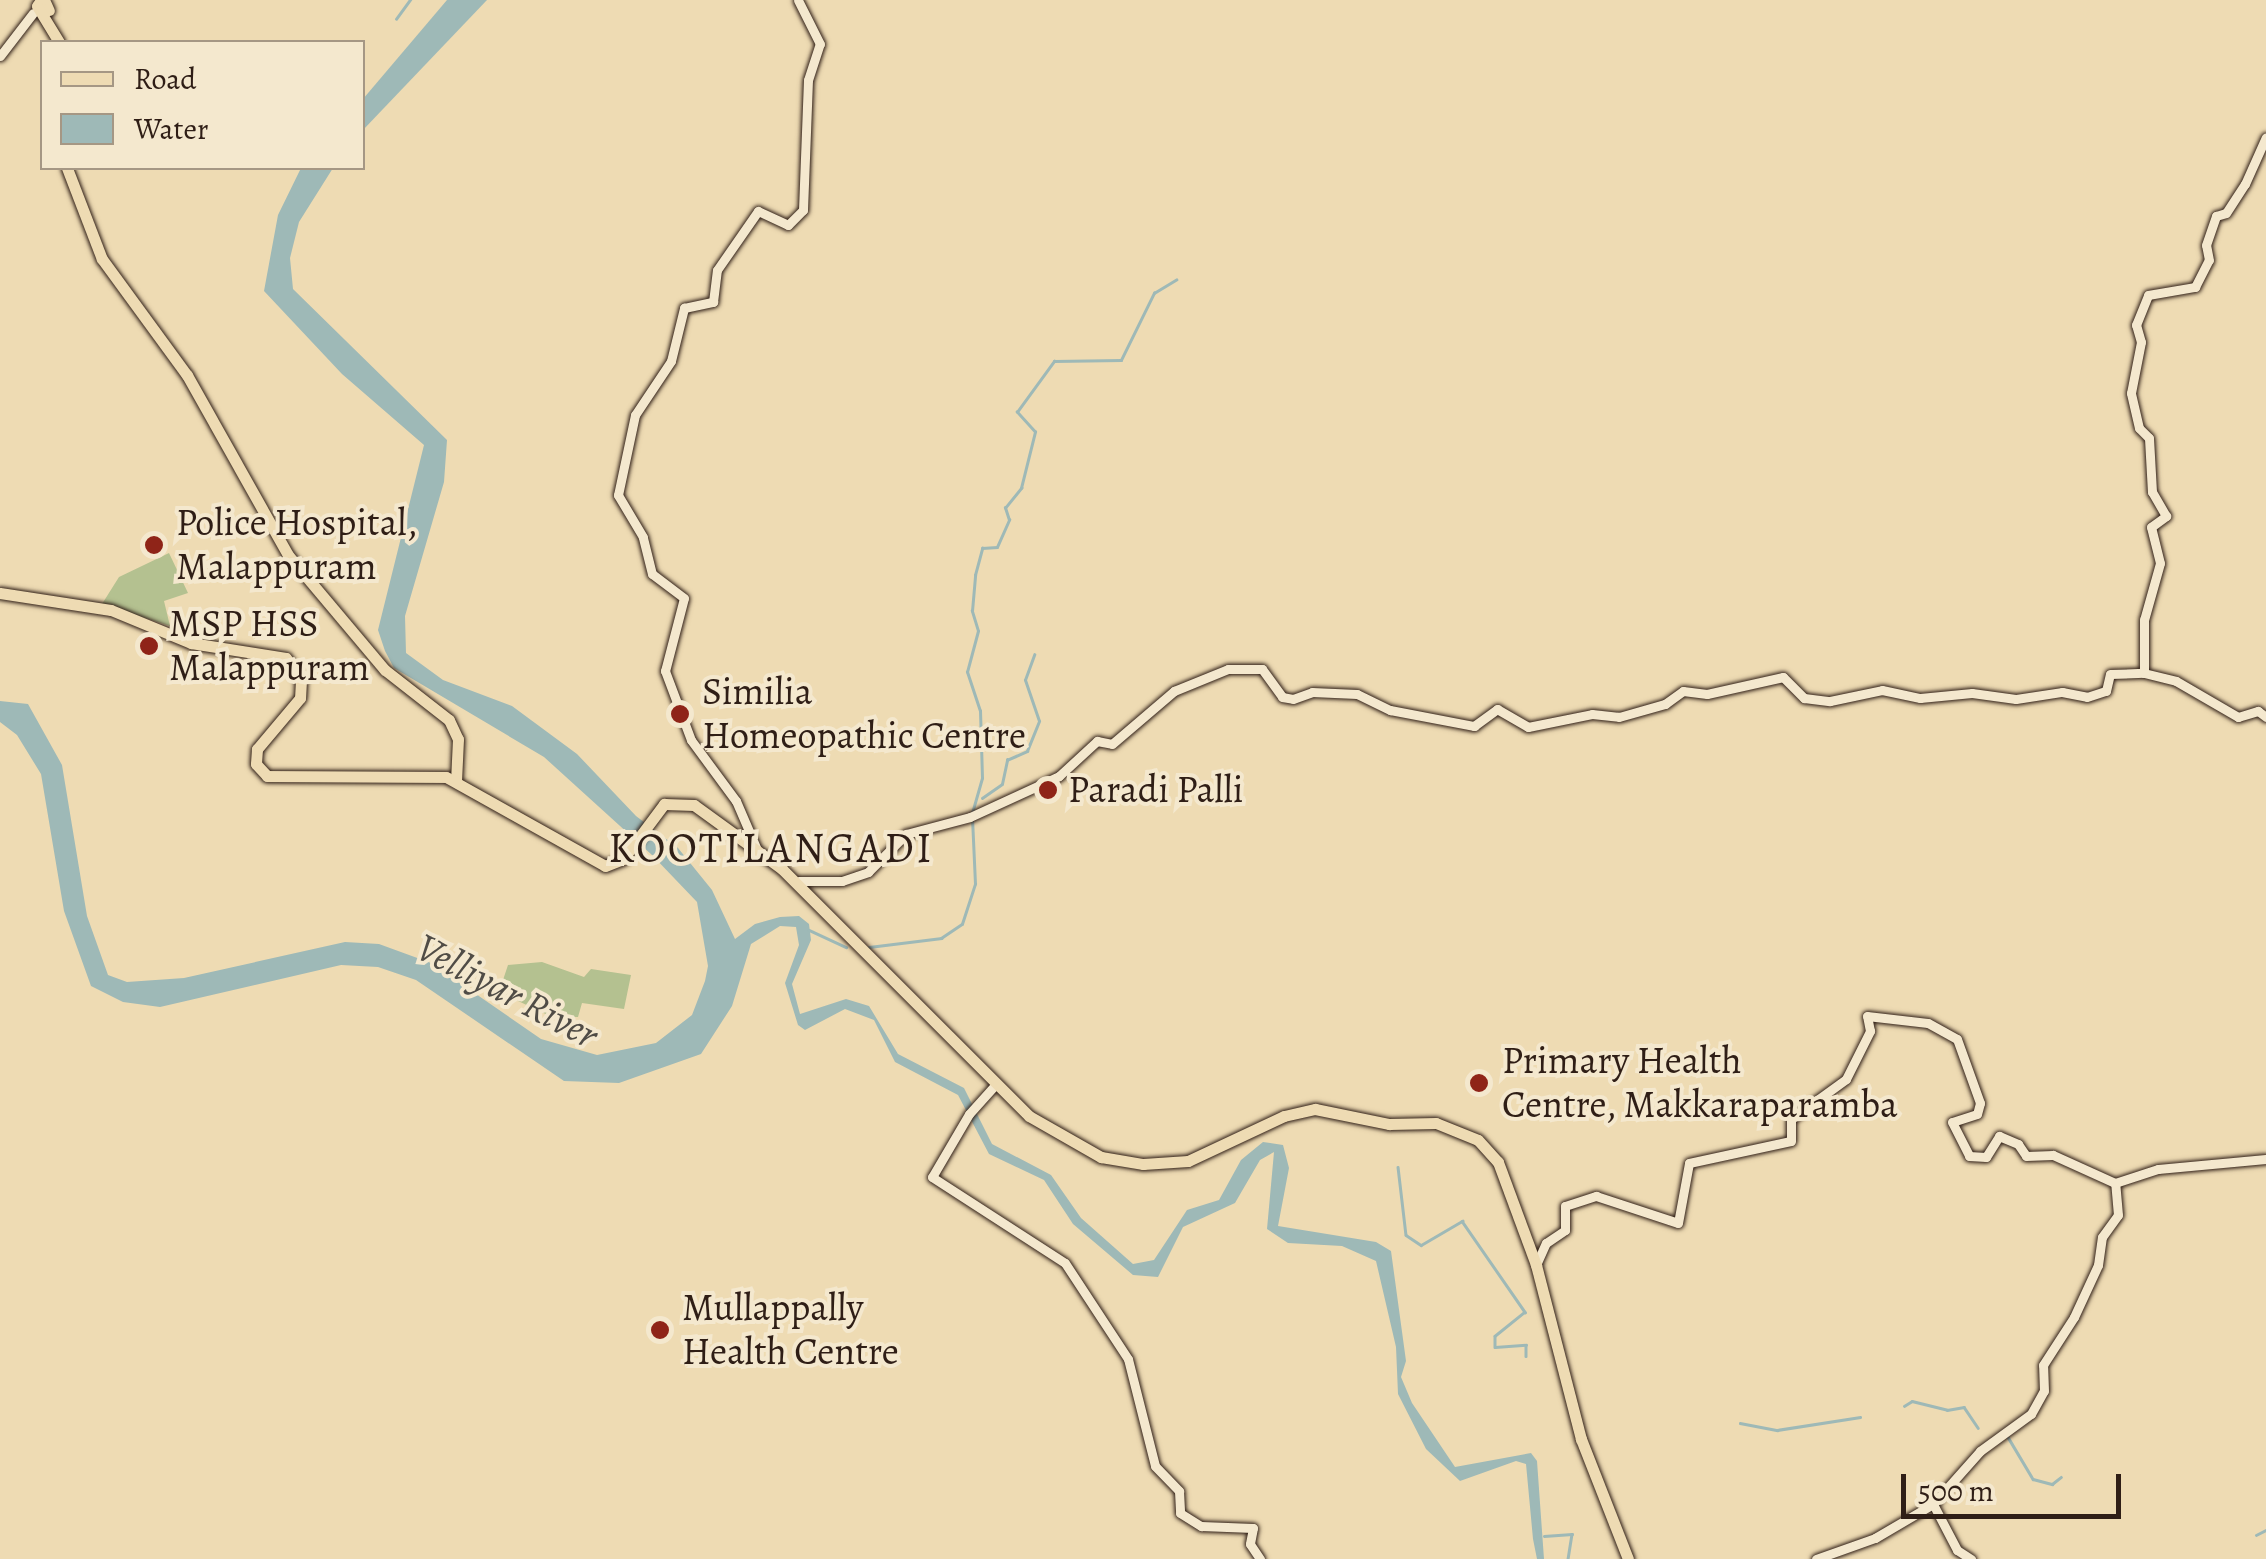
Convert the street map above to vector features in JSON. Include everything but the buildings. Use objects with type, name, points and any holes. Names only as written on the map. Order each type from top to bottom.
[{"type":"highway","points":[[42,7],[60,40]]},
{"type":"highway","points":[[66,170],[102,259],[187,375],[288,554],[399,684],[439,707],[458,739],[455,776]]},
{"type":"highway","points":[[0,593],[112,610],[191,642],[286,658],[300,680],[300,698],[257,750],[256,764],[267,776],[455,776],[601,864],[618,864],[664,804],[686,802],[785,872],[996,1084],[1058,1136],[1132,1163],[1201,1158],[1305,1110],[1457,1129],[1498,1162],[1536,1266],[1581,1439],[1628,1559]]},
{"type":"main road","points":[[758,850],[736,801],[691,740],[665,671],[684,598],[652,574],[642,537],[618,495],[635,415],[671,362],[684,308],[713,302],[717,270],[758,211],[791,225],[803,210],[808,80],[820,44],[798,0]]},
{"type":"main road","points":[[0,56],[42,7]]},
{"type":"main road","points":[[2144,673],[2144,620],[2160,563],[2150,527],[2166,516],[2152,492],[2149,438],[2139,428],[2131,393],[2141,342],[2136,324],[2148,295],[2196,287],[2209,260],[2206,245],[2216,216],[2245,184],[2266,137]]},
{"type":"main road","points":[[785,872],[810,885],[856,878],[884,861],[906,834],[970,817],[1060,776],[1097,741],[1112,744],[1174,690],[1228,669],[1262,669],[1282,697],[1293,700],[1312,692],[1357,694],[1390,710],[1438,720],[1448,716],[1474,726],[1497,710],[1528,727],[1592,714],[1619,716],[1666,704],[1682,691],[1706,694],[1780,677],[1804,698],[1830,701],[1882,690],[1914,697],[1972,693],[2016,699],[2062,692],[2086,697],[2106,691],[2110,674],[2144,673],[2176,681],[2238,717],[2258,711],[2266,717]]},
{"type":"main road","points":[[1536,1266],[1546,1243],[1565,1230],[1566,1206],[1596,1196],[1678,1223],[1689,1164],[1791,1141],[1791,1118],[1846,1079],[1870,1032],[1866,1016],[1928,1023],[1957,1038],[1980,1103],[1977,1114],[1952,1122],[1969,1156],[1986,1157],[1999,1136],[2018,1144],[2026,1156],[2054,1155],[2115,1183],[2158,1169],[2266,1159]]},
{"type":"main road","points":[[996,1084],[969,1114],[932,1177],[1056,1252],[1128,1359],[1155,1466],[1178,1491],[1180,1513],[1201,1526],[1252,1528],[1250,1544],[1260,1559]]},
{"type":"main road","points":[[1816,1559],[1876,1538],[1933,1504],[1980,1451],[2027,1419],[2043,1394],[2043,1365],[2074,1316],[2098,1265],[2102,1237],[2118,1215],[2115,1183]]},
{"type":"main road","points":[[1933,1504],[1957,1550],[1970,1559]]},
{"type":"green space","points":[[169,553],[188,593],[164,601],[170,626],[102,604],[119,577]]},
{"type":"green space","points":[[542,962],[584,977],[591,969],[631,975],[624,1009],[582,1003],[578,1017],[552,1017],[499,992],[508,965]]},
{"type":"water","points":[[447,0],[487,0],[365,128],[365,97]]},
{"type":"water","points":[[300,170],[332,170],[299,222],[290,258],[293,289],[447,440],[444,482],[405,616],[406,653],[443,680],[512,706],[577,754],[636,816],[678,848],[712,890],[735,939],[755,924],[780,917],[799,916],[809,924],[811,940],[792,984],[800,1014],[846,999],[869,1006],[898,1054],[964,1088],[992,1144],[1051,1175],[1081,1218],[1133,1264],[1154,1260],[1187,1210],[1219,1200],[1241,1160],[1263,1142],[1283,1145],[1289,1168],[1278,1226],[1376,1242],[1391,1251],[1406,1361],[1401,1377],[1412,1403],[1455,1467],[1531,1453],[1537,1461],[1544,1559],[1537,1559],[1533,1539],[1526,1464],[1516,1461],[1460,1481],[1426,1449],[1398,1394],[1396,1347],[1376,1261],[1342,1246],[1288,1243],[1267,1229],[1274,1152],[1260,1160],[1235,1203],[1183,1227],[1158,1277],[1133,1275],[1073,1224],[1044,1180],[989,1154],[958,1095],[895,1062],[874,1020],[845,1009],[805,1030],[798,1025],[785,983],[799,945],[796,927],[780,926],[751,944],[732,1006],[701,1054],[619,1083],[564,1081],[416,980],[378,967],[341,965],[160,1007],[123,1002],[91,986],[64,911],[41,774],[17,735],[0,722],[0,701],[28,704],[62,765],[87,916],[108,975],[127,982],[184,978],[345,942],[379,944],[431,963],[541,1039],[597,1055],[656,1043],[692,1015],[705,981],[708,966],[697,902],[652,855],[544,757],[394,668],[378,630],[424,445],[342,374],[264,291],[278,215]]},
{"type":"waterway","points":[[396,19],[410,0]]},
{"type":"waterway","points":[[972,813],[982,778],[980,711],[967,672],[978,631],[972,611],[975,575],[982,548],[997,547],[1009,520],[1005,508],[1021,488],[1035,432],[1017,412],[1054,361],[1121,360],[1154,293],[1176,280]]},
{"type":"waterway","points":[[982,798],[1002,784],[1007,760],[1027,751],[1039,721],[1025,680],[1034,655]]},
{"type":"waterway","points":[[869,947],[941,938],[962,924],[975,884],[972,819]]},
{"type":"waterway","points":[[809,930],[846,947]]},
{"type":"waterway","points":[[1398,1167],[1406,1235],[1421,1245],[1462,1221],[1525,1312],[1495,1336],[1495,1347],[1526,1345],[1526,1356]]},
{"type":"waterway","points":[[1904,1406],[1912,1401],[1947,1410],[1964,1407],[1978,1428]]},
{"type":"waterway","points":[[1740,1423],[1777,1430],[1860,1417]]},
{"type":"waterway","points":[[2008,1437],[2033,1479],[2052,1484],[2061,1477]]},
{"type":"waterway","points":[[2256,1535],[2266,1530]]},
{"type":"waterway","points":[[1544,1536],[1572,1534],[1568,1559]]},
{"type":"place","name":"Police Hospital, Malappuram","points":[[154,545]]},
{"type":"place","name":"MSP HSS Malappuram","points":[[149,646]]},
{"type":"place","name":"Similia Homeopathic Centre","points":[[680,714]]},
{"type":"place","name":"Paradi Palli","points":[[1048,790]]},
{"type":"place","name":"Primary Health Centre, Makkaraparamba","points":[[1479,1083]]},
{"type":"place","name":"Mullappally Health Centre","points":[[660,1330]]},
{"type":"district","name":"KOOTILANGADI","points":[[771,848]]},
{"type":"water label","name":"Velliyar River","points":[[507,991]]}]
